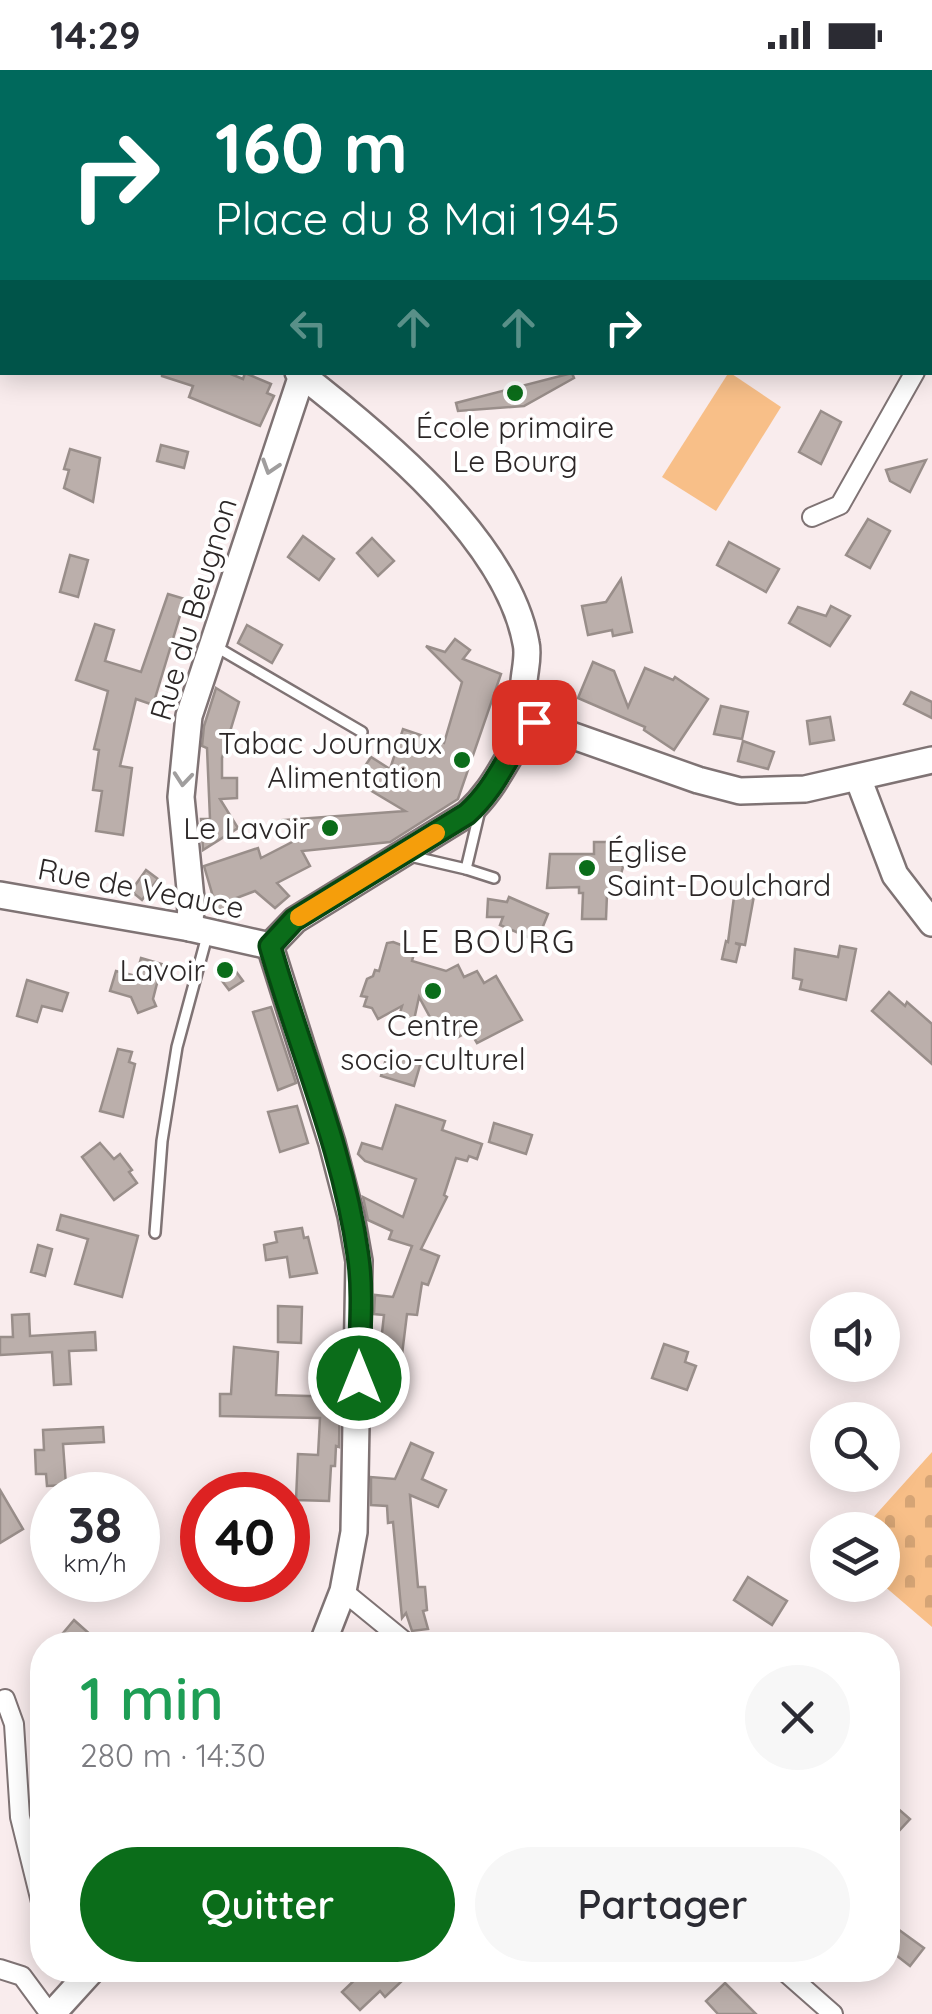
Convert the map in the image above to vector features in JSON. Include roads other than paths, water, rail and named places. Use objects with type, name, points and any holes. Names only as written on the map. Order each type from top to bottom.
[{"type":"street","name":"Rue du Beugnon","points":[[198,930],[191,900],[181,796],[189,716],[300,375]]},
{"type":"street","points":[[301,375],[430,487],[474,549],[508,628],[534,722]]},
{"type":"street","points":[[812,517],[840,505],[912,375]]},
{"type":"street","points":[[534,722],[740,792],[805,790],[932,760]]},
{"type":"street","points":[[327,1632],[343,1591],[354,1532],[359,1261],[352,1216],[332,1143],[270,946],[294,920],[467,814],[483,800],[517,741],[534,722]]},
{"type":"street","points":[[858,778],[894,875],[932,923]]},
{"type":"street","name":"Rue de Veauce","points":[[0,895],[270,946]]},
{"type":"street","points":[[343,1591],[393,1632]]},
{"type":"street","points":[[4,1700],[14,1724],[20,1817],[30,1857]]},
{"type":"street","points":[[0,1969],[22,1976],[51,2014],[81,1982]]},
{"type":"street","points":[[797,1982],[833,2014]]},
{"type":"lane","points":[[213,645],[362,732]]},
{"type":"lane","points":[[466,870],[483,800]]},
{"type":"lane","points":[[402,855],[494,878]]},
{"type":"lane","points":[[155,1232],[162,1141],[198,930]]},
{"type":"place","name":"École primaire Le Bourg","points":[[515,393]]},
{"type":"place","name":"Tabac Journaux Alimentation","points":[[462,760]]},
{"type":"place","name":"Le Lavoir","points":[[330,828]]},
{"type":"place","name":"Église Saint-Doulchard","points":[[587,868]]},
{"type":"place","name":"Lavoir","points":[[225,970]]},
{"type":"place","name":"Centre socio-culturel","points":[[433,991]]},
{"type":"district","name":"LE BOURG","points":[[489,941]]}]
